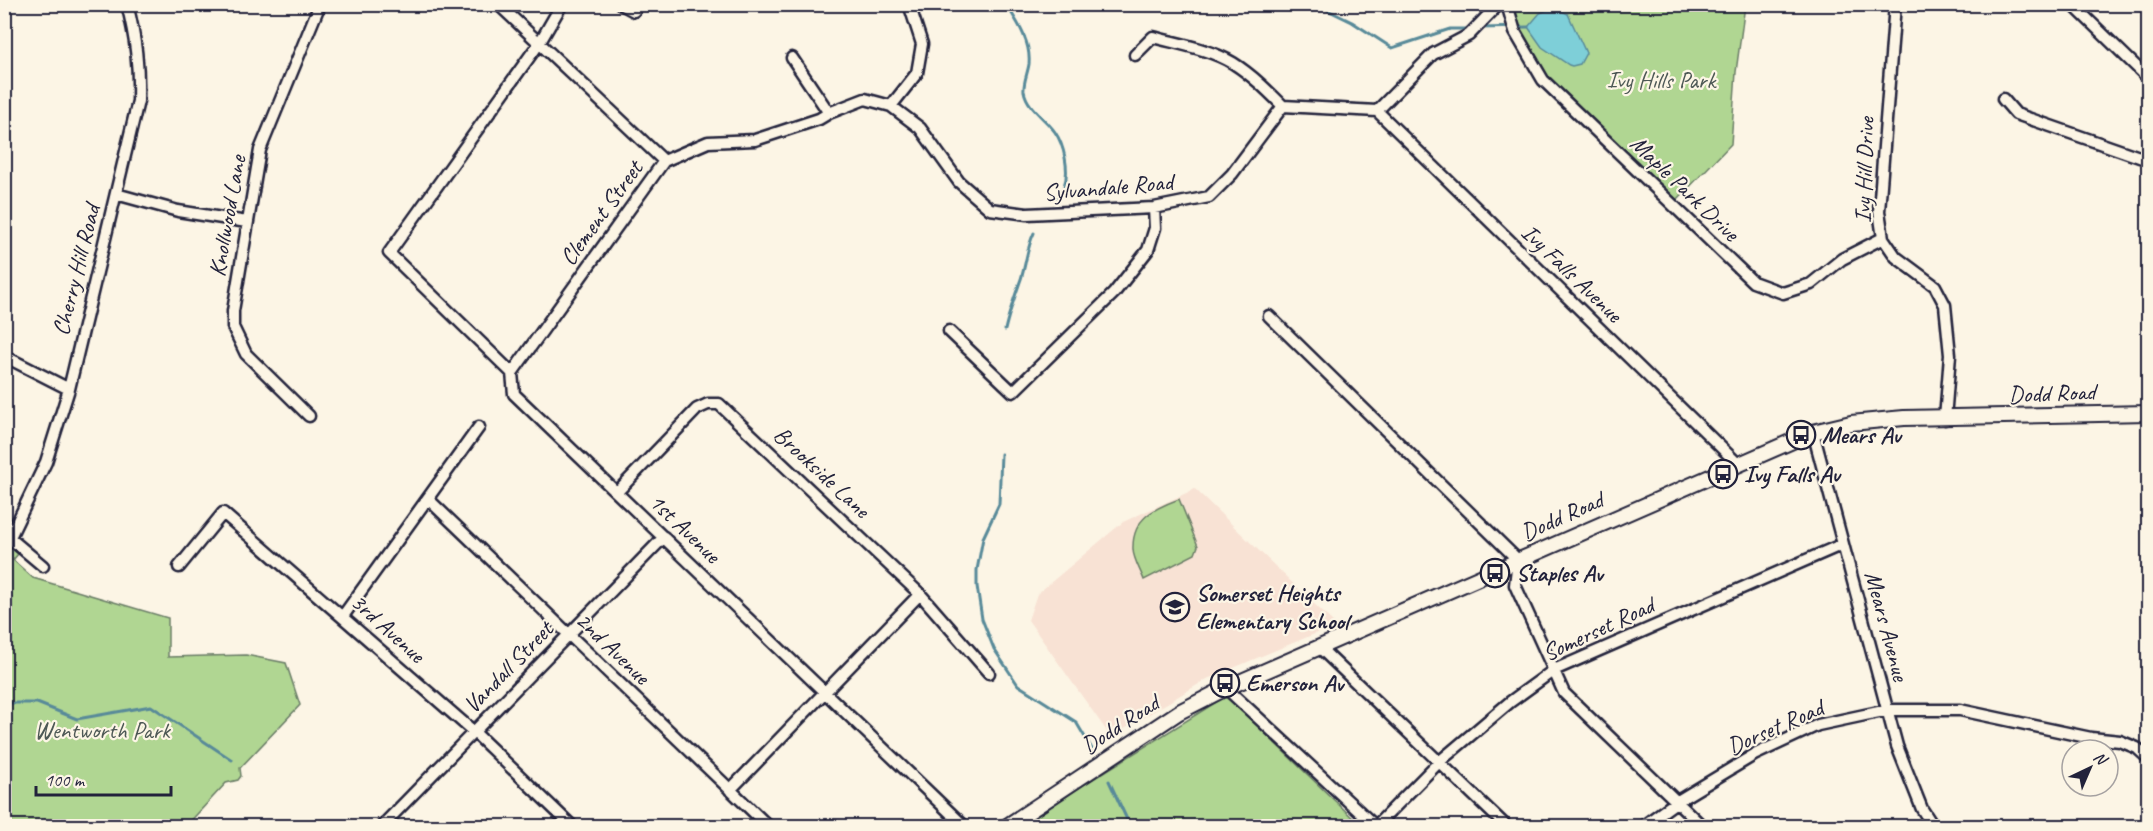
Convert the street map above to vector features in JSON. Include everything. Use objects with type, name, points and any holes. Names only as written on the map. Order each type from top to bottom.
[{"type":"main road","name":"Dodd Road","points":[[1007,826],[1179,712],[1226,688],[1814,432],[1851,423],[1904,418],[1945,419],[2148,413]]},
{"type":"street","name":"Cherry Hill Road","points":[[7,535],[46,462],[69,389],[138,102],[139,66],[135,34],[127,4]]},
{"type":"street","name":"Knollwood Lane","points":[[309,416],[246,354],[233,327],[233,303],[260,150],[320,4]]},
{"type":"street","points":[[498,4],[664,161]]},
{"type":"street","points":[[540,42],[562,4]]},
{"type":"street","points":[[621,4],[634,11]]},
{"type":"street","points":[[891,106],[916,73],[922,44],[909,4]]},
{"type":"street","points":[[1135,55],[1153,37],[1194,47],[1232,63],[1265,87],[1283,106],[1377,111],[1433,54],[1469,35],[1499,4]]},
{"type":"street","name":"Maple Park Drive","points":[[1507,4],[1515,32],[1543,80],[1753,282],[1783,293],[1811,284],[1842,259],[1883,238]]},
{"type":"street","name":"Ivy Hill Drive","points":[[1895,4],[1879,211],[1883,238],[1896,257],[1935,286],[1945,305],[1950,355],[1945,419]]},
{"type":"street","points":[[2072,4],[2148,78]]},
{"type":"street","name":"1st Avenue","points":[[540,42],[389,253],[512,373],[514,394],[964,826]]},
{"type":"street","points":[[792,58],[829,113]]},
{"type":"street","name":"Sylvandale Road","points":[[829,113],[865,99],[891,106],[920,128],[959,182],[990,209],[1027,214],[1154,208],[1209,197],[1232,174],[1283,106]]},
{"type":"street","points":[[2003,99],[2016,114],[2148,160]]},
{"type":"street","name":"Ivy Falls Avenue","points":[[1377,111],[1738,464]]},
{"type":"street","name":"Clement Street","points":[[512,373],[664,161],[708,142],[755,140],[819,119],[829,113]]},
{"type":"street","points":[[116,194],[178,211],[247,222]]},
{"type":"street","points":[[949,331],[1013,392],[1114,293],[1148,250],[1155,228],[1154,208]]},
{"type":"street","points":[[1269,316],[1518,560],[1515,585],[1564,693],[1702,826]]},
{"type":"street","points":[[4,356],[69,389]]},
{"type":"street","name":"Brookside Lane","points":[[617,492],[697,409],[708,404],[719,404],[920,594],[989,672]]},
{"type":"street","points":[[343,616],[479,427]]},
{"type":"street","name":"Mears Avenue","points":[[1814,432],[1897,746],[1922,808],[1933,826]]},
{"type":"street","name":"2nd Avenue","points":[[428,499],[768,826]]},
{"type":"street","name":"3rd Avenue","points":[[179,567],[224,513],[474,732],[572,826]]},
{"type":"street","points":[[7,535],[43,566]]},
{"type":"street","name":"Vandall Street","points":[[382,826],[664,537]]},
{"type":"street","name":"Somerset Road","points":[[1375,826],[1439,762],[1510,702],[1554,670],[1843,544]]},
{"type":"street","points":[[730,790],[920,594]]},
{"type":"street","points":[[1319,647],[1506,826]]},
{"type":"street","points":[[1226,688],[1375,826]]},
{"type":"street","name":"Dorset Road","points":[[1642,826],[1676,802],[1754,755],[1818,725],[1888,710],[1960,710],[2091,738],[2120,741],[2137,748],[2148,758]]},
{"type":"shaded area","name":"Somerset Heights Elementary School","points":[[1195,489],[1336,625],[1207,679],[1111,737],[1028,620],[1037,594],[1123,522]]},
{"type":"green space","name":"Ivy Hills Park","points":[[1512,5],[1745,5],[1736,72],[1731,144],[1676,201],[1538,67],[1520,37]]},
{"type":"green space","points":[[1179,499],[1198,546],[1195,554],[1144,580],[1133,553],[1136,529],[1154,511]]},
{"type":"green space","name":"Wentworth Park","points":[[8,546],[18,554],[13,560],[33,578],[168,618],[168,657],[246,655],[286,663],[300,705],[240,768],[241,776],[238,780],[226,783],[186,826],[5,826],[4,550]]},
{"type":"green space","points":[[1226,696],[1361,826],[1022,826],[1085,784]]},
{"type":"water","points":[[1547,10],[1560,10],[1568,14],[1586,53],[1580,64],[1569,65],[1542,47],[1528,27],[1540,13]]},
{"type":"waterway","points":[[1006,4],[1023,33],[1028,48],[1029,64],[1024,88],[1026,97],[1055,132],[1063,151],[1066,180],[1057,198]]},
{"type":"waterway","points":[[1315,4],[1352,22],[1392,48],[1450,29],[1470,29]]},
{"type":"waterway","points":[[1479,28],[1528,27]]},
{"type":"waterway","points":[[1005,330],[1034,233]]},
{"type":"waterway","points":[[1001,454],[999,504],[983,538],[977,570],[982,619],[994,649],[1018,685],[1076,722],[1092,749]]},
{"type":"waterway","points":[[4,703],[37,703],[77,719],[151,706],[232,760]]},
{"type":"waterway","points":[[1109,781],[1130,826]]},
{"type":"place","name":"Mears Av","points":[[1801,435]]},
{"type":"place","name":"Ivy Falls Av","points":[[1723,474]]},
{"type":"place","name":"Staples Av","points":[[1495,573]]},
{"type":"place","name":"Somerset Heights Elementary School","points":[[1175,607]]},
{"type":"place","name":"Emerson Av","points":[[1225,683]]}]
